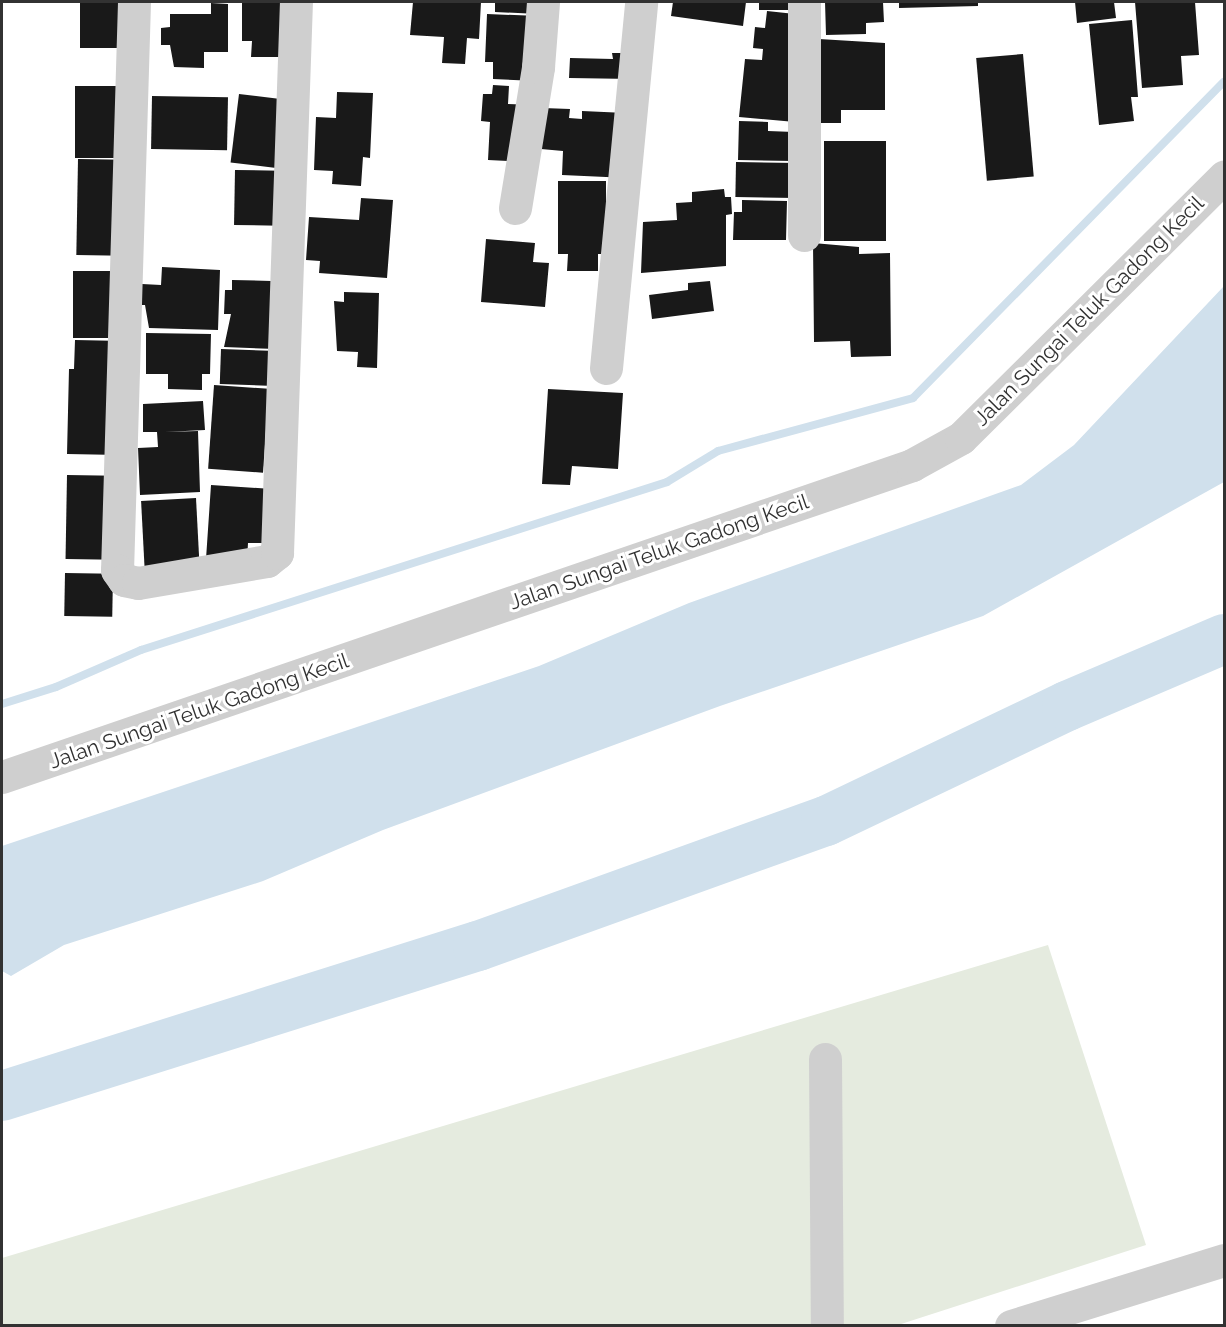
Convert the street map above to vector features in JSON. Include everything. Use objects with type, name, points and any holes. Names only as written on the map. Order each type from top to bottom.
[{"type":"street","points":[[134,2],[117,570],[124,580],[138,583],[267,561],[277,553],[296,2]]},
{"type":"street","points":[[515,208],[538,67],[543,2]]},
{"type":"street","points":[[606,368],[641,2]]},
{"type":"street","points":[[804,2],[804,235]]},
{"type":"street","name":"Jalan Sungai Teluk Gadong Kecil","points":[[2,777],[912,465],[961,438],[1224,177]]},
{"type":"street","points":[[825,1059],[827,1326]]},
{"type":"street","points":[[1011,1326],[1224,1260]]},
{"type":"shaded area","points":[[1048,945],[1146,1245],[898,1325],[2,1326],[2,1258]]},
{"type":"water","points":[[1224,286],[1224,482],[983,616],[720,706],[383,830],[263,881],[64,945],[11,976],[2,971],[2,846],[539,666],[689,603],[1021,485],[1074,445]]},
{"type":"building","points":[[80,2],[130,2],[130,48],[80,48]]},
{"type":"building","points":[[242,2],[289,2],[285,57],[251,57],[252,41],[242,41]]},
{"type":"building","points":[[413,2],[481,2],[479,39],[467,38],[465,64],[442,63],[444,37],[410,35]]},
{"type":"building","points":[[495,2],[539,2],[538,14],[495,12]]},
{"type":"building","points":[[673,2],[746,2],[743,26],[671,16]]},
{"type":"building","points":[[759,2],[799,2],[799,10],[759,10]]},
{"type":"building","points":[[825,2],[883,2],[884,22],[866,23],[866,34],[826,35]]},
{"type":"building","points":[[899,2],[978,2],[978,6],[899,8]]},
{"type":"building","points":[[1075,2],[1114,2],[1116,18],[1077,23]]},
{"type":"building","points":[[1135,2],[1195,2],[1199,55],[1181,56],[1183,85],[1142,88]]},
{"type":"building","points":[[211,3],[228,4],[228,52],[204,52],[204,68],[174,67],[170,45],[161,45],[161,28],[170,27],[170,14],[211,14]]},
{"type":"building","points":[[767,11],[795,14],[795,122],[739,117],[745,59],[762,60],[763,49],[753,48],[755,27],[765,28]]},
{"type":"building","points":[[487,14],[539,16],[536,81],[493,79],[493,62],[485,62]]},
{"type":"building","points":[[1132,20],[1138,97],[1131,97],[1134,121],[1099,125],[1089,24]]},
{"type":"building","points":[[819,39],[885,43],[885,110],[841,110],[841,123],[819,123]]},
{"type":"building","points":[[612,53],[634,53],[633,79],[569,78],[570,58],[613,59]]},
{"type":"building","points":[[1023,54],[1034,177],[987,181],[976,58]]},
{"type":"building","points":[[493,85],[509,86],[508,104],[535,105],[508,161],[488,160],[490,122],[481,121],[483,94],[492,94]]},
{"type":"building","points":[[75,86],[127,86],[127,158],[75,158]]},
{"type":"building","points":[[337,92],[373,93],[370,158],[363,157],[361,186],[332,184],[333,171],[314,170],[316,117],[336,118]]},
{"type":"building","points":[[239,94],[289,100],[280,169],[231,162]]},
{"type":"building","points":[[152,96],[228,97],[227,150],[151,149]]},
{"type":"building","points":[[543,108],[570,109],[569,118],[582,119],[582,111],[626,113],[628,178],[562,175],[563,151],[541,149]]},
{"type":"building","points":[[739,121],[768,122],[768,131],[794,132],[793,161],[738,160]]},
{"type":"building","points":[[824,141],[886,141],[886,241],[824,241]]},
{"type":"building","points":[[78,159],[124,160],[122,256],[76,255]]},
{"type":"building","points":[[736,162],[797,163],[796,198],[735,197]]},
{"type":"building","points":[[235,170],[281,171],[280,226],[234,225]]},
{"type":"building","points":[[558,181],[606,181],[606,232],[614,254],[598,254],[598,271],[567,271],[568,254],[558,254]]},
{"type":"building","points":[[724,189],[725,197],[731,197],[732,214],[726,215],[726,266],[641,273],[643,222],[677,220],[676,203],[692,202],[692,192]]},
{"type":"building","points":[[361,198],[393,200],[387,278],[319,273],[320,261],[306,260],[309,217],[359,220]]},
{"type":"building","points":[[742,200],[787,201],[786,240],[733,240],[734,212],[742,212]]},
{"type":"building","points":[[486,239],[535,243],[533,262],[549,263],[545,307],[481,302]]},
{"type":"building","points":[[813,243],[859,247],[859,254],[890,253],[891,356],[851,357],[850,341],[814,342]]},
{"type":"building","points":[[162,267],[220,270],[218,330],[149,328],[145,305],[141,305],[142,284],[161,285]]},
{"type":"building","points":[[73,271],[122,271],[122,338],[73,338]]},
{"type":"building","points":[[232,280],[271,281],[276,349],[224,347],[231,314],[224,314],[225,290],[232,290]]},
{"type":"building","points":[[710,281],[714,311],[652,319],[649,295],[688,290],[688,283]]},
{"type":"building","points":[[344,292],[379,293],[377,368],[357,367],[358,352],[337,351],[334,301],[344,302]]},
{"type":"building","points":[[146,333],[211,334],[210,374],[202,374],[202,390],[168,389],[168,374],[146,374]]},
{"type":"building","points":[[75,340],[123,341],[120,455],[67,454],[69,369],[74,369]]},
{"type":"building","points":[[221,349],[269,351],[268,386],[220,384]]},
{"type":"building","points":[[214,385],[269,389],[263,473],[208,469]]},
{"type":"building","points":[[548,389],[623,393],[618,469],[572,466],[570,485],[542,484]]},
{"type":"building","points":[[203,401],[205,430],[165,432],[198,431],[200,492],[140,495],[138,448],[158,447],[157,432],[143,432],[143,404]]},
{"type":"building","points":[[67,475],[115,476],[114,560],[66,559]]},
{"type":"building","points":[[211,485],[272,489],[268,543],[248,543],[247,561],[206,559]]},
{"type":"building","points":[[196,498],[200,568],[145,571],[141,501]]},
{"type":"building","points":[[65,573],[113,574],[112,617],[64,616]]},
{"type":"waterway","points":[[2,704],[56,687],[141,650],[667,482],[718,451],[913,398],[1224,82]]},
{"type":"waterway","points":[[2,1096],[478,946],[826,821],[1067,706],[1224,639]]}]
